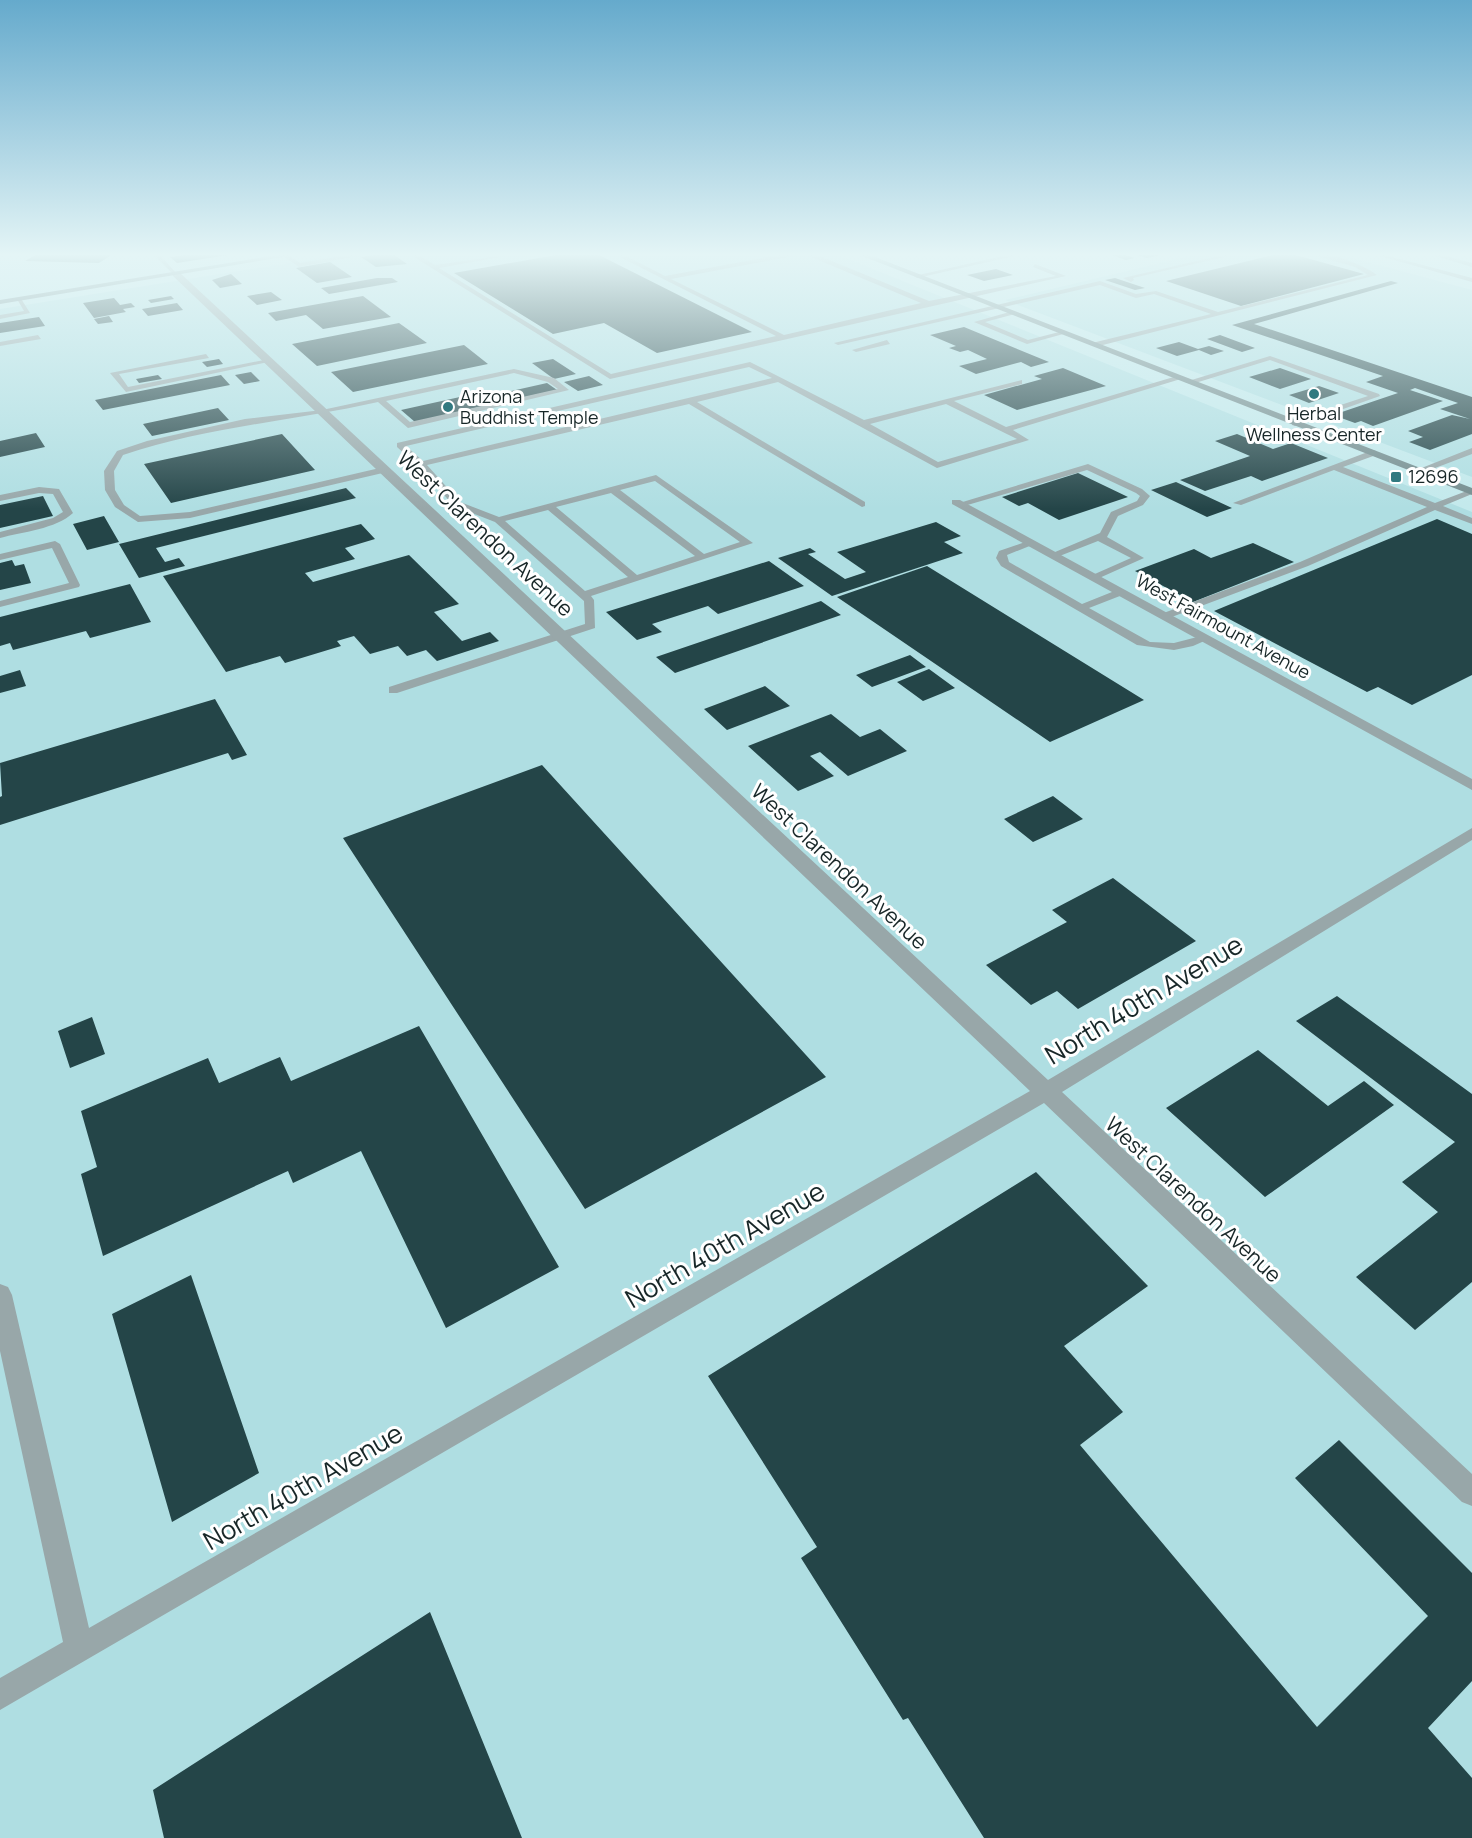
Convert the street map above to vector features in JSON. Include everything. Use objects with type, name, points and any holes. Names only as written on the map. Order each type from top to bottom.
[{"type":"main road","points":[[1076,338],[1471,491]]},
{"type":"street","name":"West Clarendon Avenue","points":[[243,338],[1472,1492]]},
{"type":"street","name":"West Fairmount Avenue","points":[[958,503],[1472,785]]},
{"type":"street","name":"North 40th Avenue","points":[[0,1695],[1045,1093],[1472,833]]},
{"type":"street","points":[[0,1295],[79,1648]]},
{"type":"lane","points":[[0,344],[34,338]]},
{"type":"lane","points":[[548,338],[610,377],[780,338]]},
{"type":"lane","points":[[838,343],[861,338]]},
{"type":"lane","points":[[1017,338],[1028,342],[1044,338]]},
{"type":"lane","points":[[1095,345],[1124,338]]},
{"type":"lane","points":[[856,350],[893,340]]},
{"type":"lane","points":[[206,356],[114,373],[126,390],[269,362]]},
{"type":"lane","points":[[1005,430],[1270,358],[1376,396],[1295,423]]},
{"type":"lane","points":[[393,690],[591,626],[590,600],[498,520],[457,504],[421,464],[400,445],[750,364],[937,465],[1025,440],[947,401]]},
{"type":"lane","points":[[380,400],[408,425],[565,390],[550,380],[514,372],[322,412],[245,422],[140,446],[120,453],[108,471],[110,490],[120,507],[138,519],[190,515],[384,470]]},
{"type":"lane","points":[[421,464],[779,379]]},
{"type":"lane","points":[[862,423],[1019,382]]},
{"type":"lane","points":[[690,401],[862,504]]},
{"type":"lane","points":[[1419,471],[1472,451]]},
{"type":"lane","points":[[1238,503],[1373,453]]},
{"type":"lane","points":[[958,503],[1088,467],[1145,496],[1140,503],[1114,513],[1104,536],[1053,555]]},
{"type":"lane","points":[[1334,467],[1472,521]]},
{"type":"lane","points":[[498,520],[656,478],[748,543],[583,595]]},
{"type":"lane","points":[[612,489],[702,557]]},
{"type":"lane","points":[[0,498],[39,490],[56,491],[68,513],[56,520],[0,535]]},
{"type":"lane","points":[[1165,616],[1304,564],[1471,491]]},
{"type":"lane","points":[[549,506],[635,578]]},
{"type":"lane","points":[[1093,577],[1139,558],[1099,537]]},
{"type":"lane","points":[[1032,543],[1003,553],[1001,558],[1005,564],[1141,643],[1158,648],[1176,649],[1205,638]]},
{"type":"lane","points":[[0,557],[55,544],[75,585],[0,604]]},
{"type":"lane","points":[[1081,608],[1120,592]]},
{"type":"shaded area","points":[[0,338],[1042,338],[1472,512],[1472,1838],[0,1838]]},
{"type":"shaded area","points":[[1105,338],[1472,338],[1472,477]]},
{"type":"building","points":[[324,338],[420,338],[427,343],[317,366],[292,344]]},
{"type":"building","points":[[630,338],[726,338],[657,353]]},
{"type":"building","points":[[937,338],[990,338],[1049,362],[1031,367],[1021,362],[976,374],[959,366],[987,359],[968,350],[960,352],[949,348],[956,346]]},
{"type":"building","points":[[1227,338],[1255,348],[1242,352],[1207,339]]},
{"type":"building","points":[[1270,338],[1295,338],[1472,397],[1472,434],[1430,450],[1409,442],[1423,437],[1408,431],[1452,415],[1470,419],[1440,409],[1458,403],[1415,388],[1410,390],[1443,401],[1373,426],[1361,421],[1355,423],[1333,415],[1398,393],[1366,382],[1383,376]]},
{"type":"building","points":[[1179,342],[1198,349],[1209,346],[1224,351],[1211,355],[1199,350],[1177,356],[1156,348]]},
{"type":"building","points":[[464,345],[488,364],[353,392],[331,372]]},
{"type":"building","points":[[219,359],[223,364],[207,367],[202,362]]},
{"type":"building","points":[[553,359],[576,374],[554,379],[532,363]]},
{"type":"building","points":[[1063,368],[1106,386],[1017,410],[984,395],[1042,379],[1034,376]]},
{"type":"building","points":[[1280,368],[1311,379],[1280,389],[1249,377]]},
{"type":"building","points":[[251,372],[260,381],[244,384],[235,375]]},
{"type":"building","points":[[158,375],[162,379],[139,383],[136,379]]},
{"type":"building","points":[[221,375],[230,385],[103,410],[95,400]]},
{"type":"building","points":[[589,376],[603,385],[578,391],[564,382]]},
{"type":"building","points":[[547,383],[557,390],[512,400],[502,393]]},
{"type":"building","name":"Herbal Wellness Center","points":[[1319,386],[1339,393],[1309,403],[1289,395]]},
{"type":"building","points":[[478,393],[492,404],[415,422],[401,410]]},
{"type":"building","points":[[218,408],[229,420],[152,436],[143,424]]},
{"type":"building","points":[[36,433],[45,447],[0,457],[0,441]]},
{"type":"building","points":[[282,434],[315,470],[171,503],[144,464]]},
{"type":"building","points":[[1237,434],[1273,449],[1291,443],[1328,458],[1262,481],[1251,476],[1205,491],[1180,480],[1250,456],[1215,441]]},
{"type":"building","points":[[1078,473],[1128,497],[1059,520],[1028,503],[1019,506],[1002,497]]},
{"type":"building","points":[[1176,482],[1232,508],[1207,517],[1151,490]]},
{"type":"building","points":[[346,488],[356,498],[156,548],[165,562],[179,558],[185,566],[139,578],[119,544]]},
{"type":"building","points":[[43,496],[53,516],[0,528],[0,505]]},
{"type":"building","points":[[104,516],[119,542],[87,550],[73,524]]},
{"type":"building","points":[[1437,519],[1472,534],[1472,675],[1412,705],[1378,687],[1367,692],[1214,611]]},
{"type":"building","points":[[936,522],[961,536],[944,542],[963,553],[832,596],[778,558],[810,548],[816,552],[808,554],[845,579],[866,572],[837,552]]},
{"type":"building","points":[[361,524],[375,539],[345,548],[355,559],[305,573],[313,582],[409,555],[459,604],[434,612],[462,641],[490,632],[499,641],[437,661],[426,650],[407,656],[398,646],[370,654],[354,636],[337,641],[341,646],[285,663],[280,656],[226,672],[163,576]]},
{"type":"building","points":[[1253,543],[1294,562],[1193,602],[1135,571],[1194,549],[1211,558]]},
{"type":"building","points":[[12,560],[15,566],[24,564],[31,583],[0,590],[0,563]]},
{"type":"building","points":[[769,561],[804,586],[718,614],[708,606],[652,624],[662,632],[637,640],[606,612]]},
{"type":"building","points":[[927,566],[1144,700],[1050,742],[837,597]]},
{"type":"building","points":[[130,584],[151,622],[90,638],[86,631],[13,650],[10,643],[0,646],[0,617]]},
{"type":"building","points":[[821,601],[841,615],[675,673],[656,657]]},
{"type":"building","points":[[910,655],[926,667],[872,687],[856,675]]},
{"type":"building","points":[[929,669],[955,688],[923,701],[897,682]]},
{"type":"building","points":[[20,670],[26,686],[0,693],[0,676]]},
{"type":"building","points":[[765,686],[790,706],[727,730],[704,709]]},
{"type":"building","points":[[215,699],[247,755],[232,760],[228,753],[0,825],[0,797],[2,796],[0,763]]},
{"type":"building","points":[[831,714],[860,737],[880,729],[907,751],[848,776],[820,752],[810,756],[834,776],[798,791],[748,746]]},
{"type":"building","points":[[542,765],[826,1077],[585,1209],[343,838]]},
{"type":"building","points":[[1053,796],[1083,819],[1033,842],[1004,819]]},
{"type":"building","points":[[1113,878],[1196,941],[1078,1009],[1057,991],[1031,1005],[986,965],[1067,922],[1052,910]]},
{"type":"building","points":[[1337,996],[1472,1094],[1472,1282],[1415,1330],[1356,1277],[1438,1212],[1402,1182],[1455,1142],[1296,1021]]},
{"type":"building","points":[[92,1017],[105,1054],[70,1068],[58,1031]]},
{"type":"building","points":[[419,1026],[559,1267],[446,1328],[361,1151],[293,1183],[288,1171],[103,1256],[81,1174],[97,1167],[81,1111],[208,1058],[219,1083],[280,1057],[291,1081]]},
{"type":"building","points":[[1258,1050],[1328,1106],[1364,1081],[1394,1105],[1265,1197],[1166,1108]]},
{"type":"building","points":[[1036,1172],[1148,1286],[1064,1346],[1123,1412],[1080,1445],[1317,1727],[1428,1616],[1295,1478],[1339,1440],[1472,1573],[1472,1681],[1428,1728],[1472,1778],[1472,1838],[984,1838],[908,1718],[903,1720],[801,1558],[817,1547],[708,1376]]},
{"type":"building","points":[[191,1275],[259,1473],[172,1522],[112,1314]]},
{"type":"building","points":[[430,1612],[522,1838],[164,1838],[153,1790]]},
{"type":"place","name":"Herbal Wellness Center","points":[[1314,394]]},
{"type":"place","name":"Arizona Buddhist Temple","points":[[448,407]]},
{"type":"place","name":"12696","points":[[1396,477]]}]
